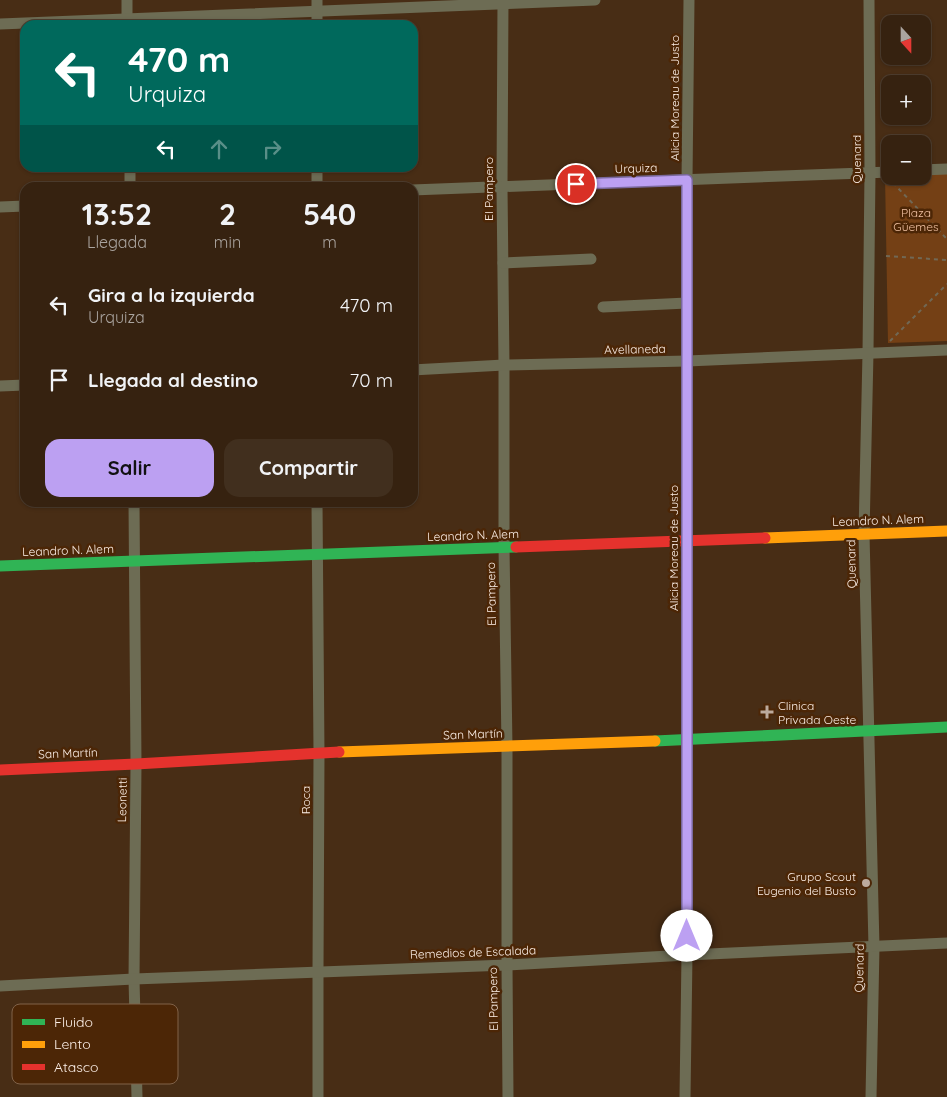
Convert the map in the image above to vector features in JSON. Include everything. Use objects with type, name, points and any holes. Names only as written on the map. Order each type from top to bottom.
[{"type":"main road","name":"Leandro N. Alem","points":[[0,566],[947,531]]},
{"type":"main road","name":"San Martín","points":[[0,770],[319,753],[686,740],[947,727]]},
{"type":"street","points":[[127,0],[127,20]]},
{"type":"street","points":[[151,20],[317,6],[595,0]]},
{"type":"street","name":"Alicia Moreau de Justo","points":[[685,1097],[689,0]]},
{"type":"street","name":"Quenard","points":[[869,0],[870,172],[864,534],[874,947],[871,1097]]},
{"type":"street","name":"El Pampero","points":[[503,2],[502,187],[508,1097]]},
{"type":"street","points":[[317,6],[317,20]]},
{"type":"street","points":[[0,24],[20,24]]},
{"type":"street","points":[[931,170],[947,169]]},
{"type":"street","name":"Urquiza","points":[[418,190],[870,172],[881,175]]},
{"type":"street","points":[[0,207],[20,206]]},
{"type":"street","points":[[503,263],[591,259]]},
{"type":"street","points":[[603,307],[687,303]]},
{"type":"street","name":"Avellaneda","points":[[418,370],[947,350]]},
{"type":"street","points":[[0,386],[20,385]]},
{"type":"street","name":"Leonetti","points":[[134,507],[136,764],[135,1004]]},
{"type":"street","name":"Roca","points":[[317,507],[319,753],[318,1097]]},
{"type":"street","name":"Remedios de Escalada","points":[[0,986],[947,944]]},
{"type":"street","name":"Leonetti","points":[[137,1084],[137,1097]]},
{"type":"path","points":[[898,185],[947,239]]},
{"type":"path","points":[[886,256],[947,260]]},
{"type":"path","points":[[888,343],[947,284]]},
{"type":"green space","name":"Plaza Güemes","points":[[931,174],[947,174],[947,341],[888,343],[885,185],[931,185]]},
{"type":"traffic: fast","points":[[0,566],[516,547]]},
{"type":"traffic: fast","points":[[655,741],[947,727]]},
{"type":"traffic: slow","points":[[765,538],[947,531]]},
{"type":"traffic: slow","points":[[339,752],[655,741]]},
{"type":"traffic: jam","points":[[516,547],[765,538]]},
{"type":"traffic: jam","points":[[0,770],[339,752]]},
{"type":"place","name":"Clinica Privada Oeste","points":[[767,712]]},
{"type":"place","name":"Grupo Scout Eugenio del Busto","points":[[866,883]]},
{"type":"route","points":[[576,184],[687,180],[687,936]]}]
